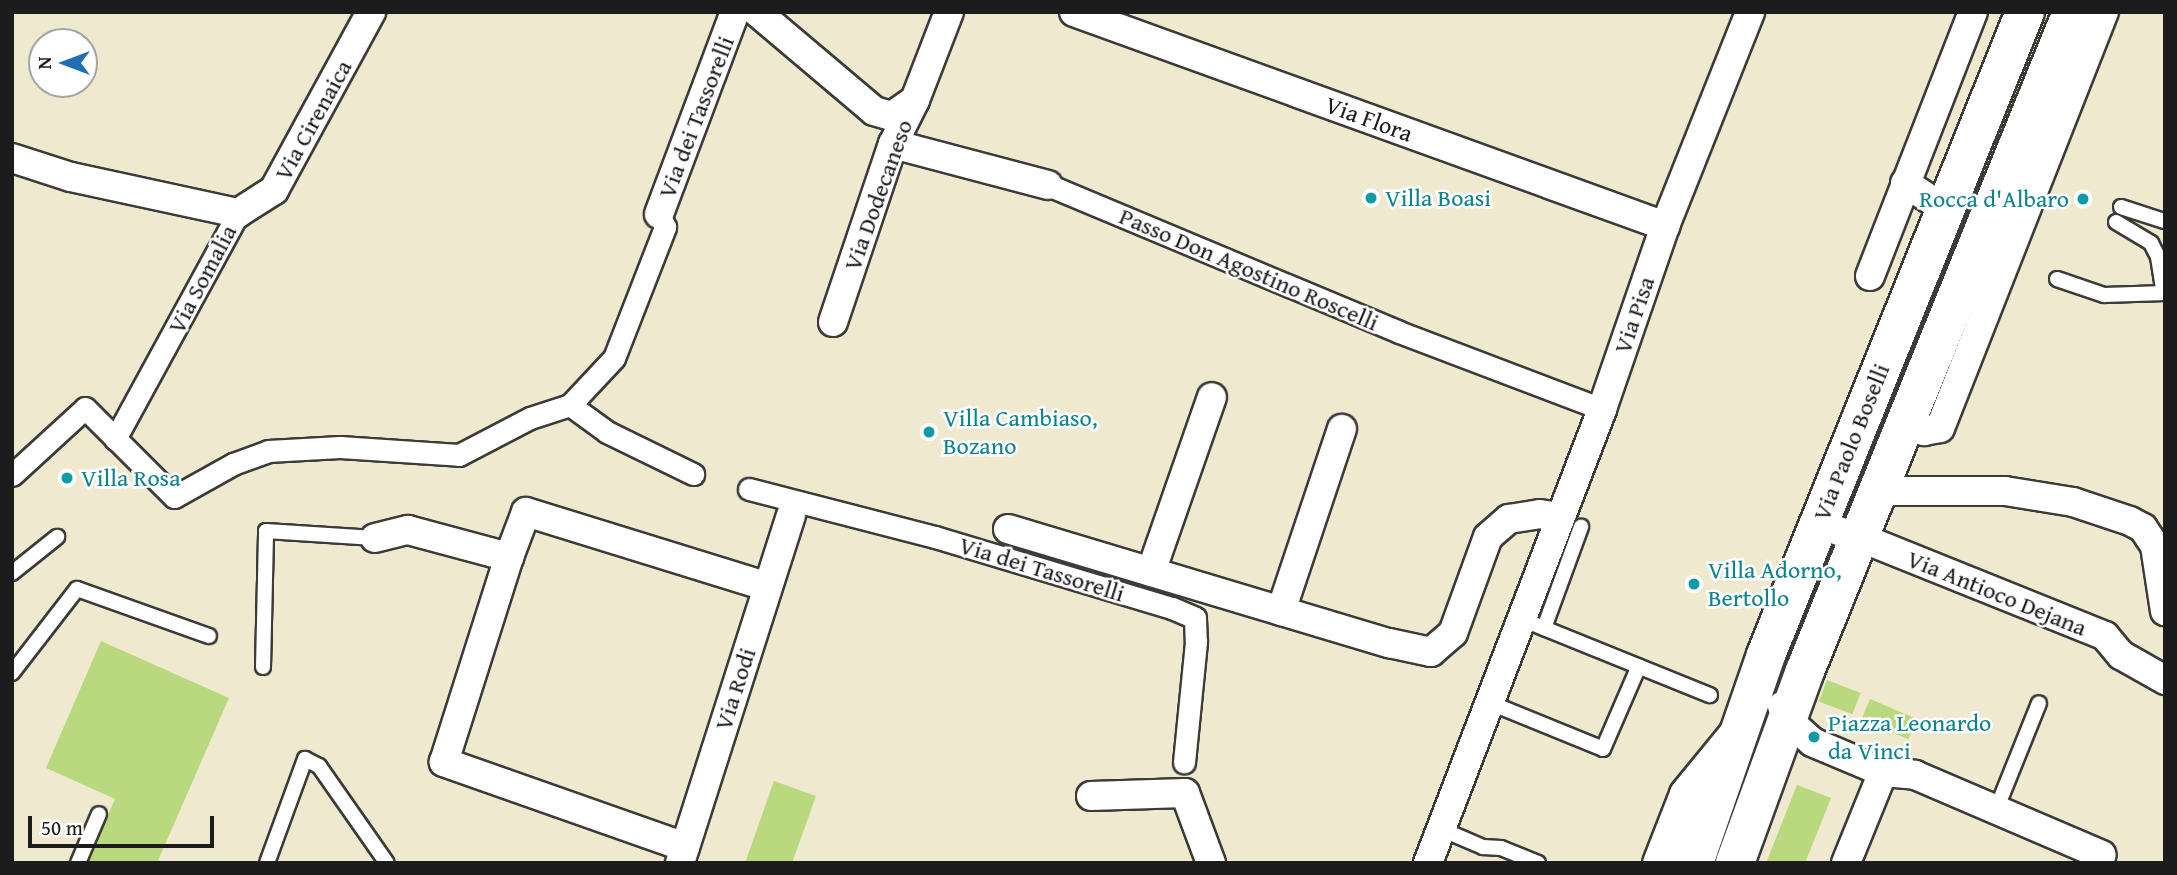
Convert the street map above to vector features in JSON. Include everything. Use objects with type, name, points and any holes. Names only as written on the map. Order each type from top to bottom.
[{"type":"main road","name":"Via Paolo Boselli","points":[[1749,703],[1818,524],[2025,12]]},
{"type":"main road","name":"Via Paolo Boselli","points":[[1788,721],[1858,538],[2072,12]]},
{"type":"main road","points":[[1693,863],[1749,703]]},
{"type":"main road","points":[[1735,863],[1788,721]]},
{"type":"street","name":"Via Cirenaica","points":[[238,213],[274,190],[371,12]]},
{"type":"street","name":"Via dei Tassorelli","points":[[115,439],[174,497],[233,464],[268,451],[340,447],[460,455],[530,418],[570,405],[614,359],[665,227],[659,214],[735,12]]},
{"type":"street","name":"Via Dodecaneso","points":[[757,12],[874,111],[891,116],[915,100]]},
{"type":"street","points":[[915,100],[949,12]]},
{"type":"street","name":"Via Flora","points":[[1074,12],[1665,226]]},
{"type":"street","name":"Via Pisa","points":[[1428,863],[1488,702],[1531,623],[1570,522],[1602,409],[1665,226],[1750,12]]},
{"type":"street","points":[[1870,276],[1973,12]]},
{"type":"street","name":"Via Paolo Boselli","points":[[1905,425],[1924,431],[1940,428],[2043,182],[2104,12]]},
{"type":"street","name":"Via Dodecaneso","points":[[833,322],[893,144],[915,100]]},
{"type":"street","name":"Passo Don Agostino Roscelli","points":[[893,144],[1048,185],[1399,332],[1602,409]]},
{"type":"street","name":"Via Somalia","points":[[12,158],[71,177],[238,213],[115,439]]},
{"type":"street","points":[[1905,183],[1945,209]]},
{"type":"street","points":[[1151,572],[1212,397]]},
{"type":"street","points":[[570,405],[607,432],[693,474]]},
{"type":"street","points":[[12,475],[85,408],[115,439]]},
{"type":"street","points":[[1281,611],[1342,429]]},
{"type":"street","name":"Via dei Tassorelli","points":[[749,489],[935,537],[1172,608],[1195,618],[1196,642],[1184,762]]},
{"type":"street","points":[[1878,491],[2005,491],[2073,502],[2130,522],[2143,528],[2155,546],[2165,611]]},
{"type":"street","points":[[682,855],[444,762],[509,557],[526,512],[768,587]]},
{"type":"street","points":[[1008,529],[1389,643],[1432,652],[1453,632],[1488,537],[1508,519],[1540,514],[1570,522]]},
{"type":"street","name":"Via Rodi","points":[[682,855],[791,515]]},
{"type":"street","name":"Via Antioco Dejana","points":[[1818,524],[2105,636],[2120,655],[2165,680]]},
{"type":"street","points":[[375,538],[408,530],[509,557]]},
{"type":"street","points":[[1749,703],[1754,730],[1764,734],[1788,721],[1812,742],[1883,772],[1915,775],[2102,855]]},
{"type":"street","points":[[1659,863],[1686,794],[1749,703]]},
{"type":"street","points":[[1846,863],[1883,772]]},
{"type":"street","points":[[1091,796],[1185,793],[1212,863]]},
{"type":"lane","points":[[2121,207],[2164,221]]},
{"type":"lane","points":[[2057,279],[2104,295],[2164,293],[2158,257],[2151,243],[2122,224],[2149,229],[2164,221]]},
{"type":"lane","points":[[263,667],[266,531],[375,538]]},
{"type":"lane","points":[[12,573],[57,537]]},
{"type":"lane","points":[[12,673],[77,589],[209,636]]},
{"type":"lane","points":[[1531,623],[1710,695]]},
{"type":"lane","points":[[1488,702],[1603,750],[1639,666]]},
{"type":"lane","points":[[1996,810],[2039,703]]},
{"type":"lane","points":[[267,863],[305,759],[319,766],[387,863]]},
{"type":"lane","points":[[78,863],[99,814]]},
{"type":"lane","points":[[1441,829],[1483,847],[1501,848],[1538,863]]},
{"type":"green space","points":[[2012,86],[2023,89],[1983,238],[1972,235]]},
{"type":"green space","points":[[1940,263],[1950,268],[1903,359],[1894,354]]},
{"type":"green space","points":[[1885,399],[1895,404],[1851,490],[1841,485]]},
{"type":"green space","points":[[1818,565],[1828,570],[1781,662],[1771,657]]},
{"type":"green space","points":[[101,641],[229,698],[157,863],[87,863],[115,799],[46,768]]},
{"type":"green space","points":[[1827,680],[1861,693],[1852,714],[1819,701]]},
{"type":"green space","points":[[1870,699],[1917,719],[1908,739],[1861,719]]},
{"type":"green space","points":[[774,781],[816,796],[792,863],[745,863]]},
{"type":"green space","points":[[1797,785],[1831,798],[1805,863],[1766,863]]},
{"type":"place","name":"Villa Boasi","points":[[1371,198]]},
{"type":"place","name":"Rocca d'Albaro","points":[[2083,199]]},
{"type":"place","name":"Villa Cambiaso, Bozano","points":[[929,432]]},
{"type":"place","name":"Villa Rosa","points":[[67,478]]},
{"type":"place","name":"Villa Adorno, Bertollo","points":[[1694,584]]},
{"type":"place","name":"Piazza Leonardo da Vinci","points":[[1814,737]]}]
